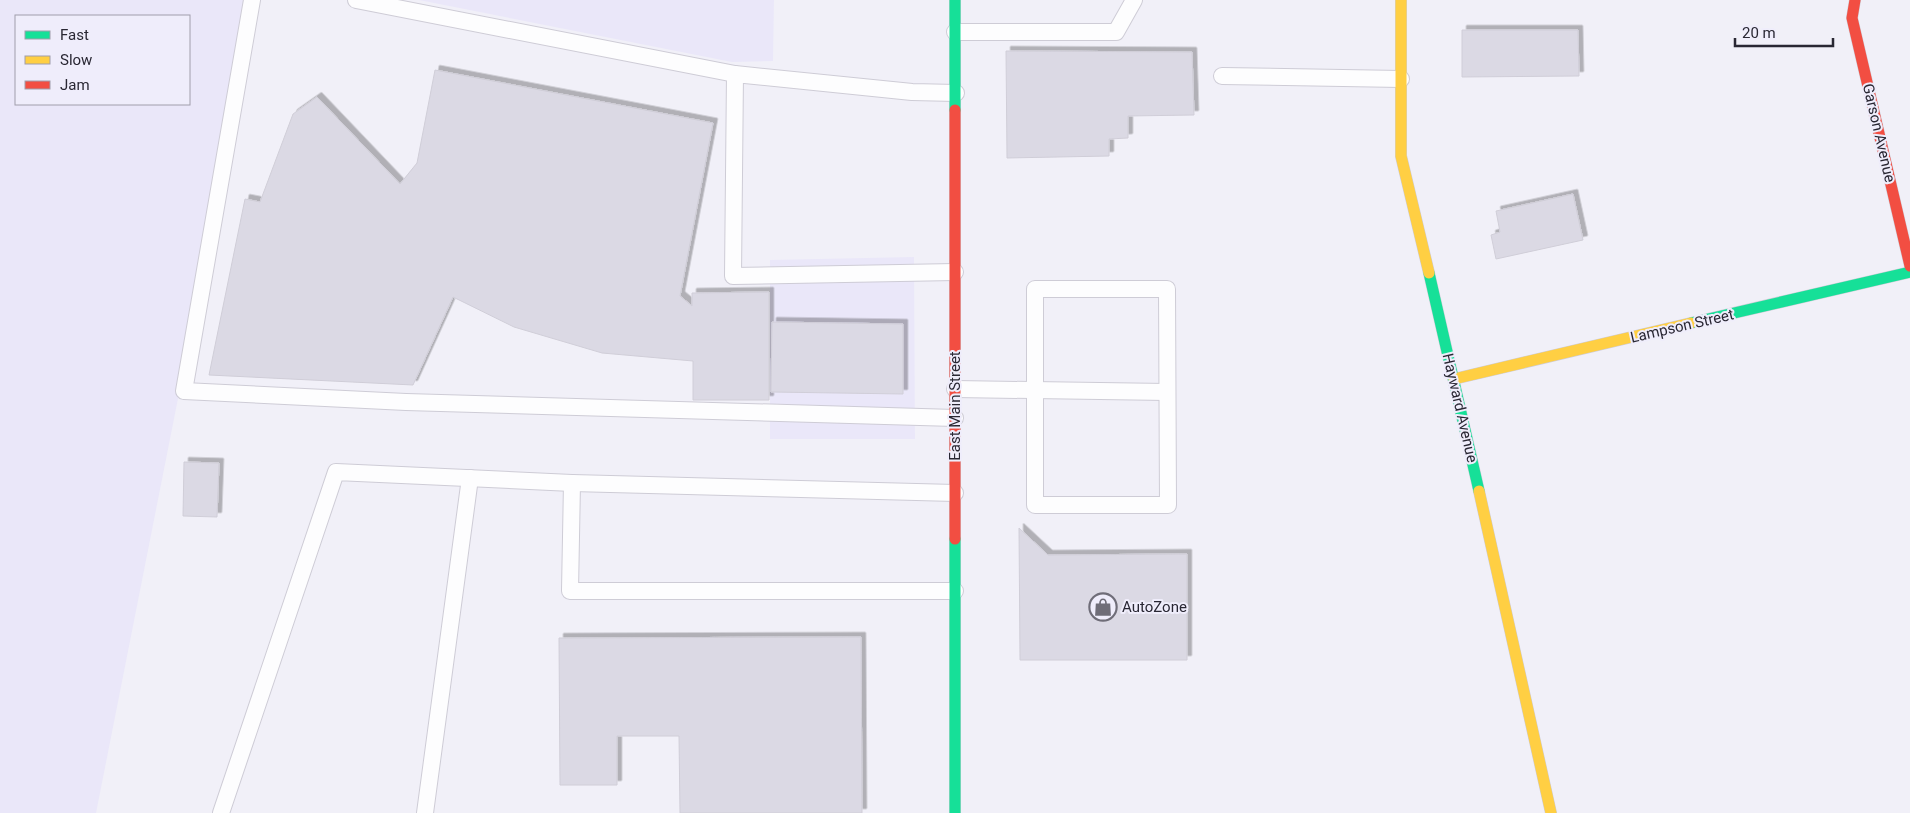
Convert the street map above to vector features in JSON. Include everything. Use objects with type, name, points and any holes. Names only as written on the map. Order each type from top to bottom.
[{"type":"street","name":"East Main Street","points":[[955,0],[955,813]]},
{"type":"street","name":"Hayward Avenue","points":[[1401,0],[1401,156],[1454,379],[1551,813]]},
{"type":"street","name":"Garson Avenue","points":[[1855,0],[1852,18],[1910,266]]},
{"type":"street","name":"Lampson Street","points":[[1454,379],[1910,272]]},
{"type":"lane","points":[[252,0],[184,391],[406,402],[955,418]]},
{"type":"lane","points":[[356,0],[735,74],[912,92],[956,93]]},
{"type":"lane","points":[[955,32],[1116,32],[1134,0]]},
{"type":"lane","points":[[735,74],[733,276],[955,272]]},
{"type":"lane","points":[[1222,76],[1401,79]]},
{"type":"lane","points":[[1035,289],[1167,289],[1168,505],[1035,505],[1035,389],[1035,289]]},
{"type":"lane","points":[[956,389],[1167,392]]},
{"type":"lane","points":[[221,813],[336,472],[572,482],[955,493]]},
{"type":"lane","points":[[425,813],[470,478]]},
{"type":"lane","points":[[572,482],[570,591],[955,591]]},
{"type":"shaded area","points":[[0,0],[252,0],[224,166],[96,813],[0,813]]},
{"type":"shaded area","points":[[419,0],[774,0],[773,61],[732,62]]},
{"type":"shaded area","points":[[914,257],[915,439],[770,439],[770,260]]},
{"type":"building","points":[[1462,30],[1578,30],[1579,76],[1462,77]]},
{"type":"building","points":[[1006,51],[1192,52],[1194,115],[1128,116],[1128,138],[1109,139],[1109,156],[1007,158]]},
{"type":"building","points":[[435,70],[713,123],[680,296],[692,306],[692,293],[769,292],[769,400],[693,400],[693,361],[602,353],[514,327],[453,297],[413,385],[209,375],[245,199],[260,202],[293,114],[317,97],[400,184],[417,163]]},
{"type":"building","points":[[1573,194],[1583,240],[1496,259],[1491,235],[1500,232],[1496,211]]},
{"type":"building","points":[[772,322],[903,324],[903,394],[771,392]]},
{"type":"building","points":[[184,462],[219,463],[217,517],[183,516]]},
{"type":"building","name":"AutoZone","points":[[1019,528],[1048,555],[1187,554],[1187,660],[1020,660]]},
{"type":"building","points":[[861,637],[862,813],[680,813],[679,736],[617,736],[617,785],[560,785],[559,638]]},
{"type":"traffic: fast","points":[[955,0],[955,110]]},
{"type":"traffic: fast","points":[[1691,323],[1910,272]]},
{"type":"traffic: fast","points":[[1429,273],[1479,491]]},
{"type":"traffic: fast","points":[[955,539],[955,813]]},
{"type":"traffic: slow","points":[[1401,0],[1401,156],[1429,273]]},
{"type":"traffic: slow","points":[[1454,379],[1691,323]]},
{"type":"traffic: slow","points":[[1479,491],[1551,813]]},
{"type":"traffic: jam","points":[[1855,0],[1852,18],[1910,266]]},
{"type":"traffic: jam","points":[[955,110],[955,539]]},
{"type":"place","name":"AutoZone","points":[[1103,607]]}]
